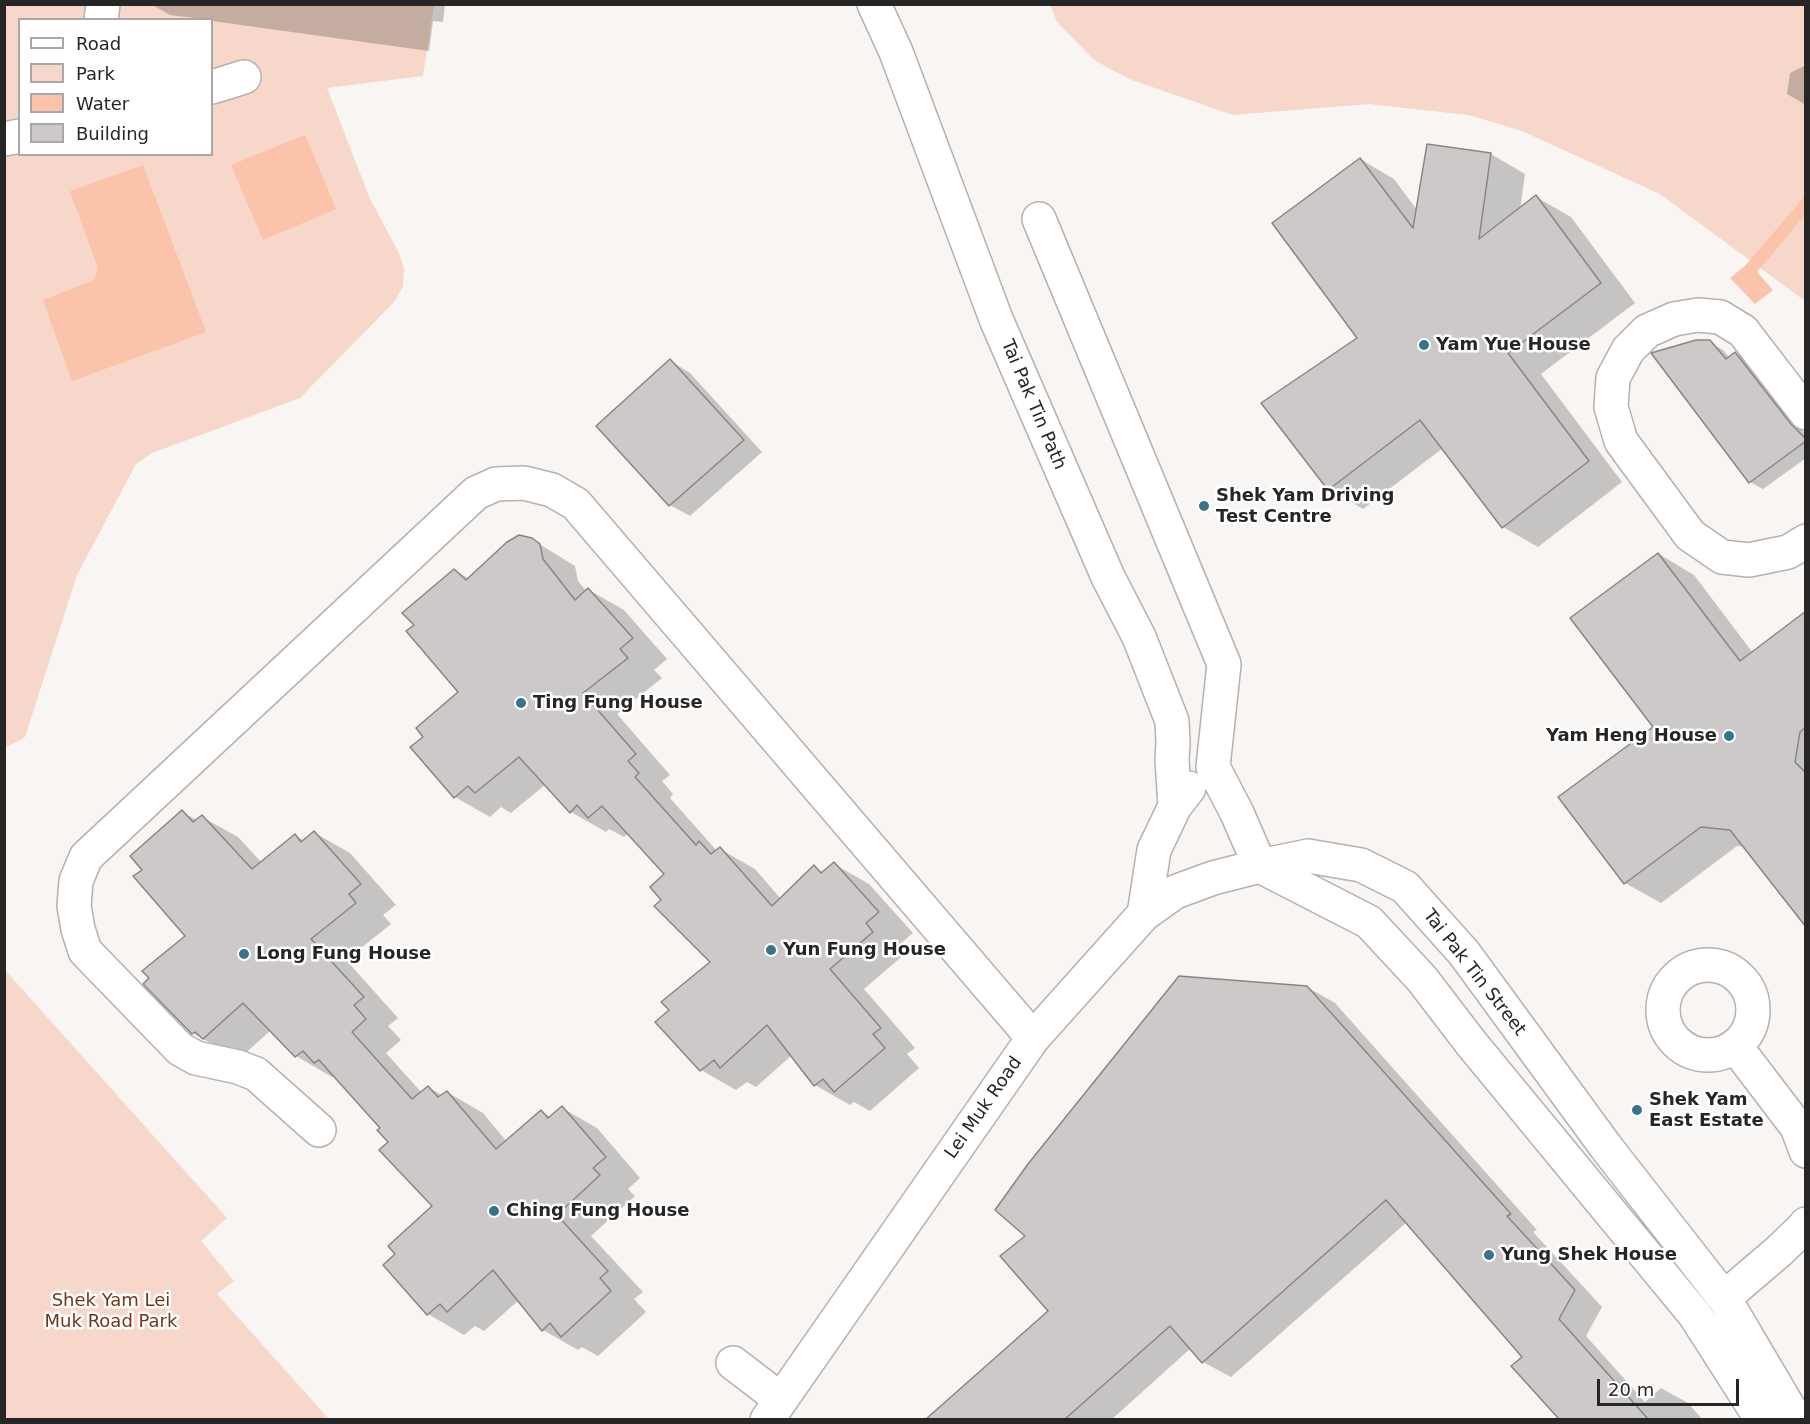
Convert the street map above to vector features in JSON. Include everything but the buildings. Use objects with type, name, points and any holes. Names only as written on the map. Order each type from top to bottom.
[{"type":"street","name":"Tai Pak Tin Path","points":[[874,4],[896,52],[996,319],[1108,577],[1139,637],[1172,721],[1175,806]]},
{"type":"street","points":[[213,87],[244,78]]},
{"type":"street","points":[[1039,219],[1224,664],[1213,767],[1237,813],[1260,866],[1369,922],[1422,979],[1471,1043],[1695,1316],[1762,1419]]},
{"type":"street","points":[[1806,412],[1743,331],[1720,317],[1698,315],[1674,319],[1647,331],[1628,350],[1613,378],[1611,407],[1621,441],[1690,535],[1722,557],[1749,560],[1788,552],[1806,541]]},
{"type":"street","points":[[319,1130],[256,1074],[238,1067],[196,1058],[180,1049],[85,951],[74,906],[76,881],[86,857],[476,492],[496,484],[524,483],[552,490],[576,504],[1033,1038]]},
{"type":"street","name":"Tai Pak Tin Path","points":[[1144,914],[1154,850],[1175,806],[1196,780],[1213,767]]},
{"type":"street","name":"Tai Pak Tin Street","points":[[1260,866],[1308,856],[1361,865],[1405,887],[1464,953],[1606,1146],[1724,1298],[1796,1419]]},
{"type":"street","name":"Lei Muk Road","points":[[773,1409],[1033,1038],[1144,914],[1176,892],[1213,878],[1260,866]]},
{"type":"street","points":[[1736,1047],[1797,1127],[1806,1151]]},
{"type":"street","points":[[1724,1298],[1805,1225]]},
{"type":"street","points":[[734,1363],[773,1409]]},
{"type":"green space","points":[[4,5],[434,5],[423,76],[327,88],[370,199],[399,253],[404,268],[403,286],[395,301],[300,398],[152,453],[136,464],[77,575],[25,737],[5,748]]},
{"type":"green space","points":[[1050,5],[1805,5],[1805,301],[1660,194],[1522,131],[1469,115],[1369,104],[1233,115],[1129,79],[1094,60],[1057,22]]},
{"type":"green space","name":"Shek Yam Lei Muk Road Park","points":[[5,970],[227,1218],[201,1241],[234,1281],[217,1294],[329,1419],[5,1419]]},
{"type":"water","points":[[305,135],[336,209],[263,240],[231,165]]},
{"type":"water","points":[[143,165],[206,332],[72,381],[43,300],[91,281],[95,278],[98,268],[70,191]]},
{"type":"water","points":[[1805,196],[1805,215],[1757,272],[1773,290],[1755,304],[1730,278],[1745,266]]},
{"type":"place","name":"Yam Yue House","points":[[1424,345]]},
{"type":"place","name":"Shek Yam Driving Test Centre","points":[[1204,506]]},
{"type":"place","name":"Ting Fung House","points":[[521,703]]},
{"type":"place","name":"Yam Heng House","points":[[1729,736]]},
{"type":"place","name":"Yun Fung House","points":[[771,950]]},
{"type":"place","name":"Long Fung House","points":[[244,954]]},
{"type":"place","name":"Shek Yam East Estate","points":[[1637,1110]]},
{"type":"place","name":"Ching Fung House","points":[[494,1211]]},
{"type":"place","name":"Yung Shek House","points":[[1489,1255]]}]
